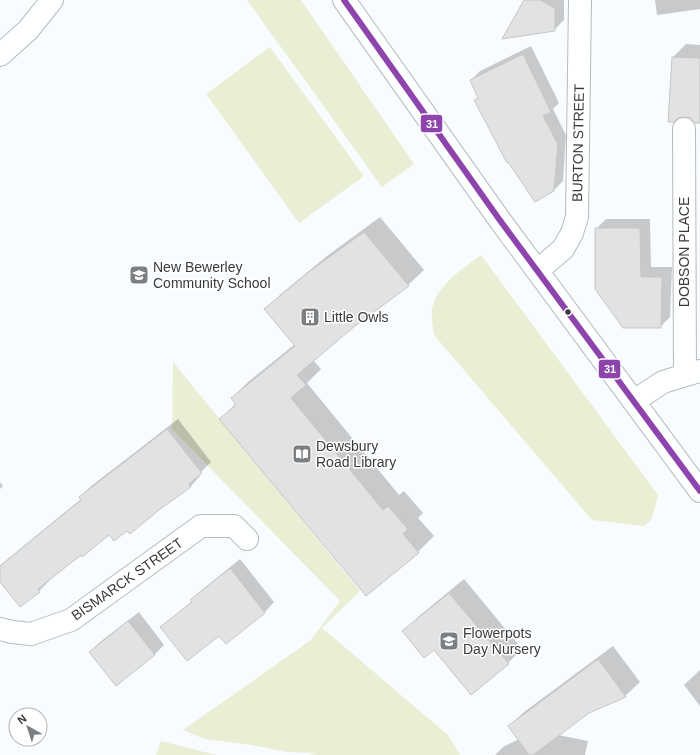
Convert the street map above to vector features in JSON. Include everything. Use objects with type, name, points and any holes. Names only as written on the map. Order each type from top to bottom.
[{"type":"street","points":[[0,55],[28,30],[52,0]]},
{"type":"street","points":[[345,0],[499,219],[700,491]]},
{"type":"street","name":"BURTON STREET","points":[[538,270],[564,249],[572,233],[576,218],[580,0]]},
{"type":"street","name":"DOBSON PLACE","points":[[684,129],[692,373]]},
{"type":"street","points":[[634,401],[663,382],[692,373]]},
{"type":"street","name":"BISMARCK STREET","points":[[0,629],[31,634],[71,620],[201,526],[234,526],[247,538]]},
{"type":"green space","points":[[247,0],[301,0],[414,164],[382,187]]},
{"type":"green space","points":[[270,47],[364,176],[299,223],[206,94]]},
{"type":"green space","points":[[481,255],[658,495],[652,519],[644,526],[592,520],[434,335],[432,310],[438,294],[451,279]]},
{"type":"green space","points":[[173,362],[360,591],[322,628],[448,735],[460,755],[307,755],[318,753],[287,752],[252,745],[204,739],[183,730],[311,640],[340,601],[172,429]]},
{"type":"green space","points":[[161,741],[216,755],[156,755]]},
{"type":"building","points":[[524,0],[540,0],[555,8],[555,31],[502,39]]},
{"type":"building","points":[[523,54],[551,112],[543,116],[558,144],[554,191],[535,202],[508,162],[507,163],[474,100],[478,98],[470,80]]},
{"type":"building","points":[[672,57],[700,58],[700,123],[695,123],[691,118],[684,117],[678,118],[674,122],[668,122]]},
{"type":"building","points":[[595,228],[640,228],[641,277],[662,277],[661,328],[623,328],[595,289]]},
{"type":"building","points":[[364,232],[409,286],[355,326],[297,375],[306,385],[291,398],[383,510],[388,506],[408,529],[403,534],[419,553],[366,596],[219,419],[236,405],[231,398],[295,346],[264,309],[310,271]]},
{"type":"building","points":[[167,429],[202,473],[189,484],[191,487],[159,510],[130,534],[127,531],[114,541],[109,535],[38,589],[40,592],[20,607],[0,582],[0,566],[81,500],[79,497]]},
{"type":"building","points":[[230,568],[265,613],[226,644],[219,636],[187,661],[160,627],[192,602],[190,600]]},
{"type":"building","name":"Flowerpots Day Nursery","points":[[449,593],[509,664],[471,695],[434,650],[424,658],[402,631]]},
{"type":"building","points":[[128,621],[155,655],[116,686],[89,652]]},
{"type":"building","points":[[598,659],[626,697],[589,713],[533,755],[529,755],[508,726]]},
{"type":"transit line","name":"31","points":[[344,0],[499,219],[700,491]]},
{"type":"place","name":"New Bewerley Community School","points":[[139,275]]},
{"type":"place","name":"Little Owls","points":[[310,317]]},
{"type":"place","name":"Dewsbury Road Library","points":[[302,454]]},
{"type":"place","name":"Flowerpots Day Nursery","points":[[449,641]]}]
